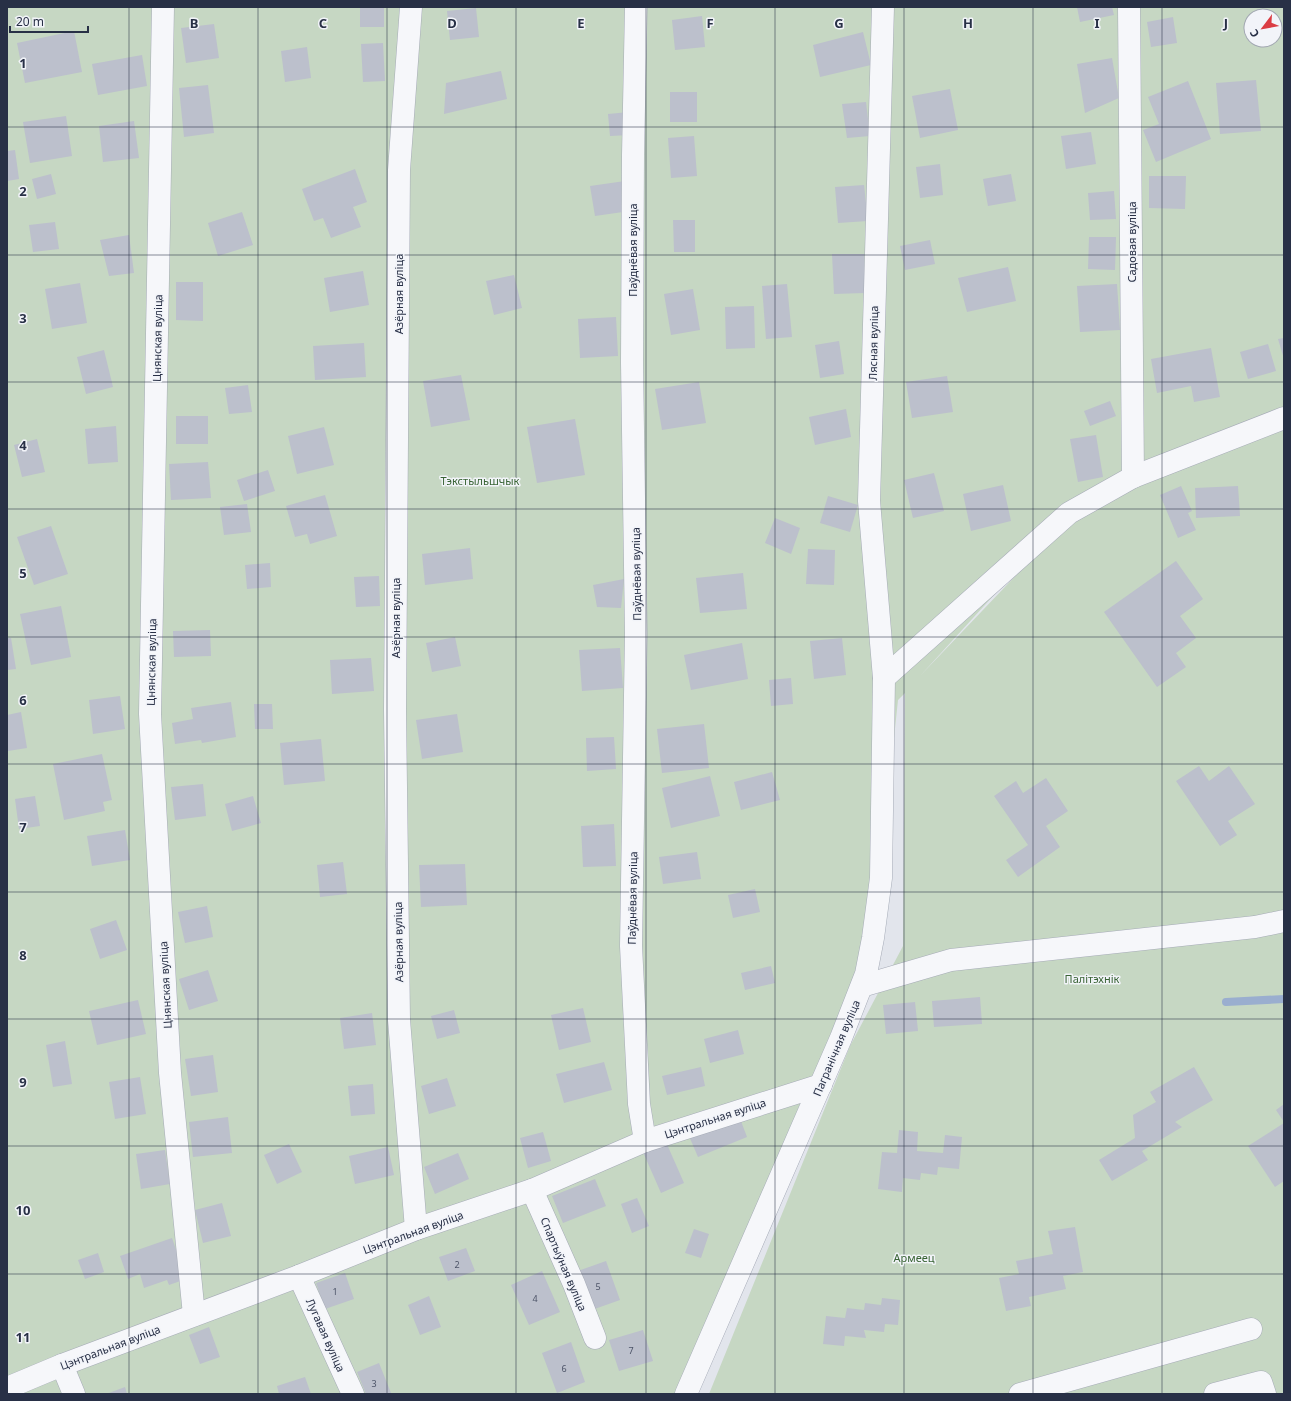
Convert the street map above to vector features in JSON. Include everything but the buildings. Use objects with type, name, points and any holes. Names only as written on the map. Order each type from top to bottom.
[{"type":"street","name":"Цнянская вуліца","points":[[163,7],[150,714],[170,1074],[194,1315]]},
{"type":"street","name":"Азёрная вуліца","points":[[411,7],[399,170],[395,710],[399,1020],[416,1229]]},
{"type":"street","name":"Паўднёвая вуліца","points":[[636,7],[633,163],[632,363],[636,633],[632,946],[639,1104],[645,1140]]},
{"type":"street","name":"Лясная вуліца","points":[[883,7],[869,501],[884,678]]},
{"type":"street","name":"Садовая вуліца","points":[[1129,7],[1133,477]]},
{"type":"street","points":[[884,678],[1069,513],[1133,477],[1284,418]]},
{"type":"street","name":"Пагранічная вуліца","points":[[686,1394],[821,1085],[866,974],[873,938],[881,878],[884,678]]},
{"type":"street","points":[[862,986],[951,960],[1255,927],[1284,921]]},
{"type":"street","name":"Цэнтральная вуліца","points":[[7,1388],[62,1365],[299,1276],[416,1229],[532,1190],[645,1140],[821,1085]]},
{"type":"street","name":"Спартыўная вуліца","points":[[532,1190],[574,1284],[595,1338]]},
{"type":"street","name":"Лугавая вуліца","points":[[299,1276],[353,1394]]},
{"type":"street","points":[[1020,1394],[1251,1330]]},
{"type":"street","points":[[62,1365],[74,1394]]},
{"type":"street","points":[[1215,1394],[1261,1382],[1265,1394]]},
{"type":"green space","name":"Тэкстыльшчык","points":[[7,7],[1284,7],[1284,1394],[709,1394],[850,1046],[903,946],[905,693],[898,700],[873,938],[686,1394],[7,1394]],"holes":[[[1081,507],[920,676],[1069,513]]]},
{"type":"waterway","points":[[1226,1002],[1284,999]]},
{"type":"park label","name":"Палітэхнік","points":[[1092,978]]},
{"type":"park label","name":"Армеец","points":[[914,1257]]}]
